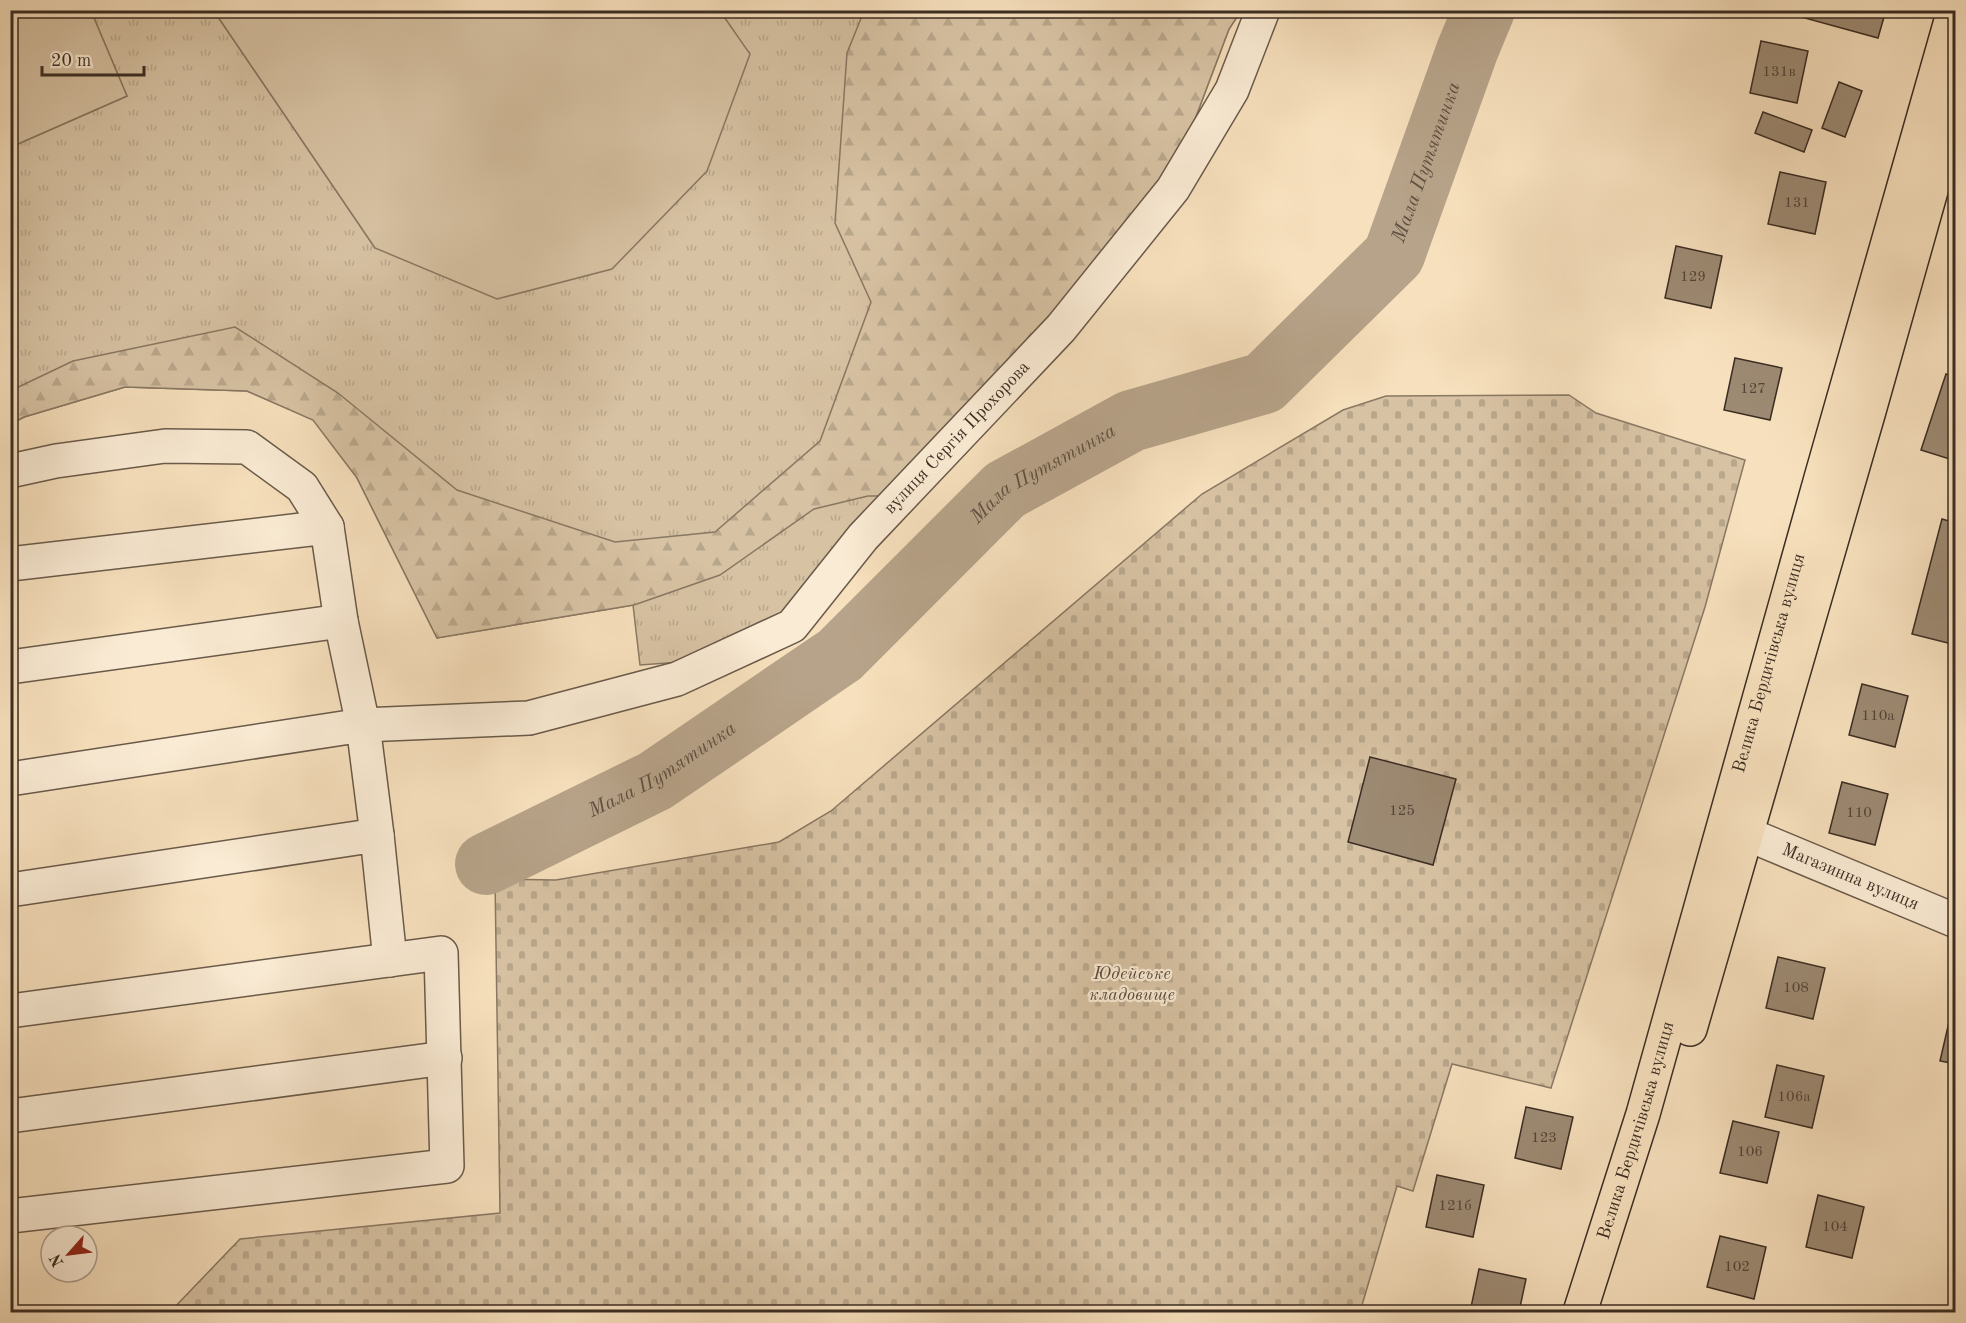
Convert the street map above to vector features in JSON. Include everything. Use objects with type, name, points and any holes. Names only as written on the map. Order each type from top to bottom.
[{"type":"main road","name":"Велика Бердичівська вулиця","points":[[1580,1312],[1643,1114],[1954,10]]},
{"type":"main road","name":"Велика Бердичівська вулиця","points":[[1604,1312],[1748,834],[1956,102]]},
{"type":"street","name":"вулиця Сергія Прохорова","points":[[10,779],[363,725],[529,718],[677,679],[792,626],[863,537],[1061,328],[1173,189],[1232,90],[1263,10]]},
{"type":"street","points":[[10,471],[56,461],[165,446],[247,447],[302,486],[327,527],[341,621],[363,725],[390,960]]},
{"type":"street","points":[[10,564],[327,527]]},
{"type":"street","points":[[10,667],[341,621]]},
{"type":"street","name":"Магазинна вулиця","points":[[1748,834],[1956,921]]},
{"type":"street","points":[[10,890],[377,835]]},
{"type":"street","points":[[10,1011],[441,953],[447,1166],[10,1216]]},
{"type":"street","points":[[10,1116],[445,1058]]},
{"type":"green space","points":[[11,10],[91,11],[127,96],[11,147]]},
{"type":"green space","points":[[91,11],[214,11],[375,248],[749,54],[720,11],[1241,11],[1229,29],[1172,180],[750,657],[640,665],[633,605],[437,638],[354,472],[314,420],[247,391],[125,387],[24,417],[11,424],[11,147],[127,96]]},
{"type":"green space","points":[[214,11],[720,11],[750,54],[707,171],[612,269],[497,299],[375,248]]},
{"type":"green space","points":[[864,11],[1241,11],[1229,29],[1172,180],[894,496],[868,496],[814,509],[720,575],[634,605],[437,638],[357,478],[313,420],[247,391],[125,387],[24,417],[11,424],[10,391],[73,361],[235,327],[338,393],[457,490],[615,542],[715,532],[820,441],[871,302],[835,223],[847,53]]},
{"type":"green space","name":"Юдейське кладовище","points":[[1569,395],[1596,413],[1745,460],[1705,607],[1551,1088],[1452,1064],[1413,1191],[1397,1186],[1360,1312],[170,1312],[240,1239],[500,1213],[495,879],[556,880],[779,842],[831,811],[1202,494],[1343,410],[1386,396]]},
{"type":"building","points":[[1795,10],[1886,10],[1878,38],[1794,15]]},
{"type":"building","points":[[1761,41],[1808,51],[1797,103],[1750,93]]},
{"type":"building","points":[[1839,82],[1862,91],[1845,137],[1822,128]]},
{"type":"building","points":[[1763,112],[1812,130],[1804,152],[1755,133]]},
{"type":"building","points":[[1780,172],[1826,182],[1815,234],[1768,224]]},
{"type":"building","points":[[1676,246],[1722,256],[1711,308],[1665,298]]},
{"type":"building","points":[[1735,358],[1782,368],[1770,420],[1724,410]]},
{"type":"building","points":[[1946,374],[1956,377],[1956,461],[1921,450]]},
{"type":"building","points":[[1942,519],[1956,523],[1956,645],[1912,634]]},
{"type":"building","points":[[1862,684],[1908,696],[1895,747],[1849,735]]},
{"type":"building","points":[[1370,757],[1456,779],[1433,865],[1348,842]]},
{"type":"building","points":[[1842,782],[1888,794],[1875,845],[1829,833]]},
{"type":"building","points":[[1778,957],[1825,968],[1813,1019],[1766,1008]]},
{"type":"building","points":[[1952,1009],[1956,1010],[1956,1064],[1940,1061]]},
{"type":"building","points":[[1777,1065],[1824,1076],[1812,1128],[1765,1117]]},
{"type":"building","points":[[1526,1107],[1573,1117],[1561,1169],[1515,1158]]},
{"type":"building","points":[[1733,1121],[1779,1132],[1767,1183],[1720,1173]]},
{"type":"building","points":[[1437,1175],[1484,1185],[1473,1237],[1426,1227]]},
{"type":"building","points":[[1818,1195],[1864,1207],[1852,1258],[1806,1247]]},
{"type":"building","points":[[1720,1236],[1766,1247],[1754,1299],[1707,1287]]},
{"type":"building","points":[[1479,1269],[1526,1279],[1519,1312],[1470,1312]]},
{"type":"waterway","name":"Мала Путятинка","points":[[486,864],[655,781],[840,655],[1005,490],[1131,421],[1264,383],[1394,255],[1467,51],[1484,10]]}]
